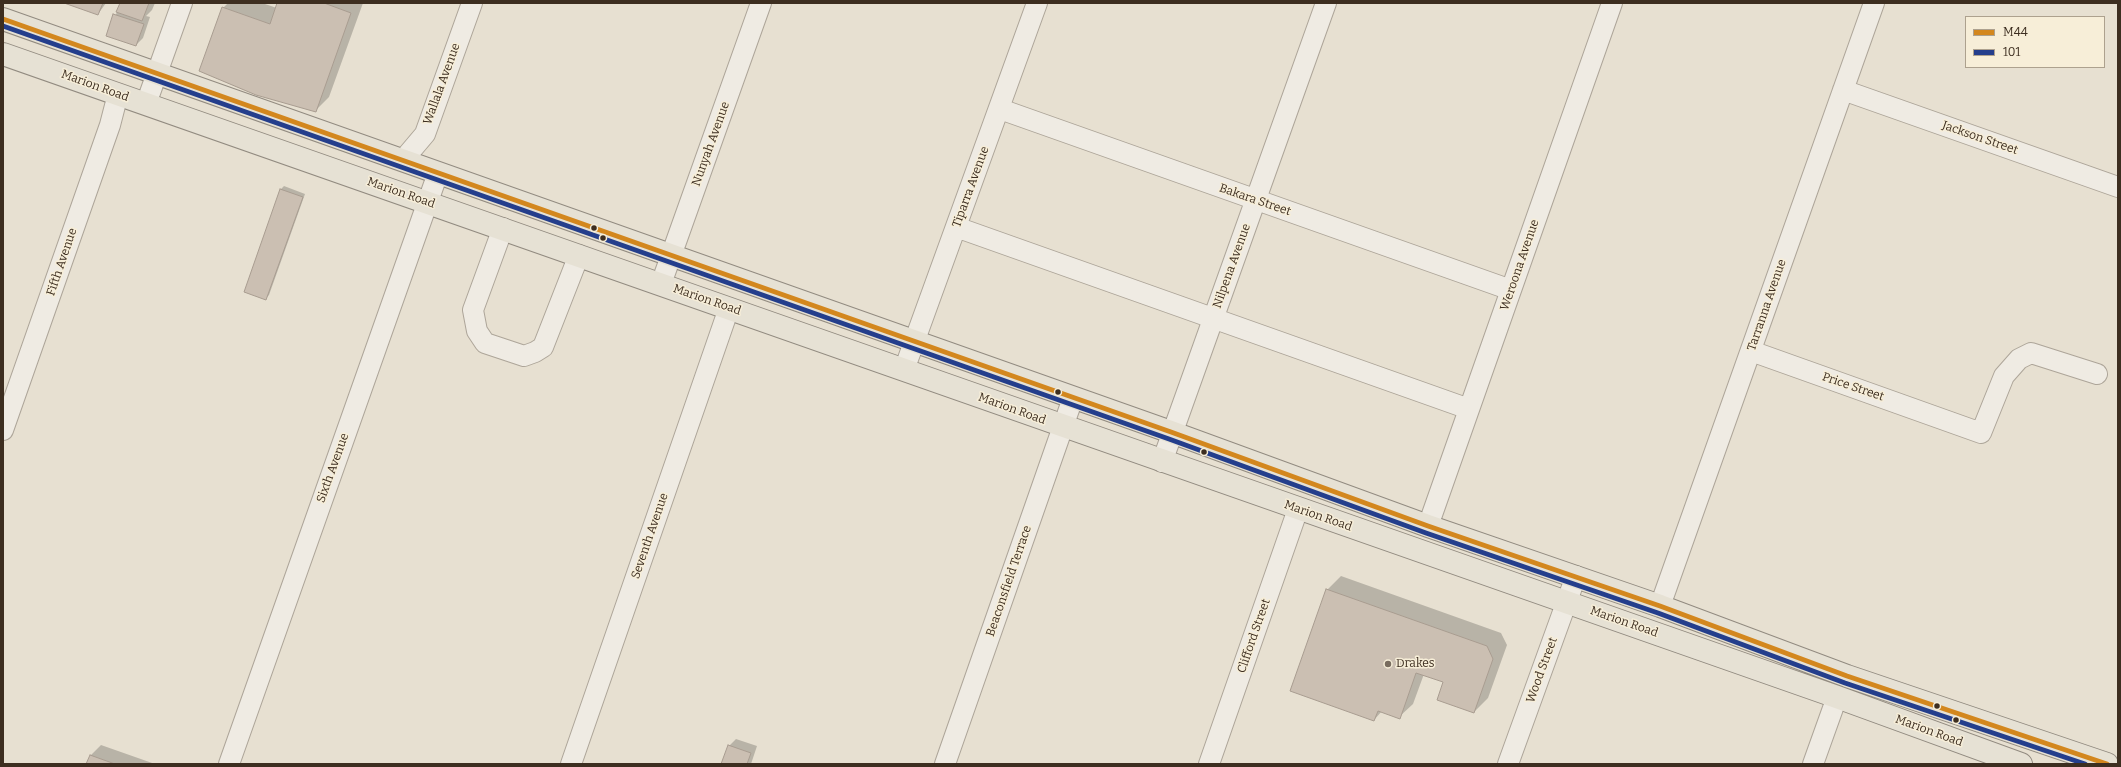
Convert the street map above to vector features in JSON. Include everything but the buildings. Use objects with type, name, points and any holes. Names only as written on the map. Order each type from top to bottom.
[{"type":"main road","name":"Marion Road","points":[[3,19],[1171,432],[1428,526],[1576,576],[1846,676],[2107,764]]},
{"type":"main road","name":"Marion Road","points":[[3,54],[503,228],[1162,462],[1837,697],[2021,764]]},
{"type":"main road","points":[[1298,509],[1307,501],[1334,492]]},
{"type":"street","points":[[146,104],[182,3]]},
{"type":"street","name":"Wallala Avenue","points":[[403,160],[425,134],[472,3]]},
{"type":"street","name":"Nunyah Avenue","points":[[661,284],[761,3]]},
{"type":"street","name":"Tiparra Avenue","points":[[904,370],[1000,109],[1037,3]]},
{"type":"street","name":"Nilpena Avenue","points":[[1162,462],[1171,432],[1256,201],[1326,3]]},
{"type":"street","name":"Weroona Avenue","points":[[1428,526],[1612,3]]},
{"type":"street","name":"Tarranna Avenue","points":[[1660,606],[1874,3]]},
{"type":"street","name":"Jackson Street","points":[[1843,90],[2118,187]]},
{"type":"street","name":"Fifth Avenue","points":[[3,430],[110,125],[118,94]]},
{"type":"street","name":"Bakara Street","points":[[1000,109],[1510,290]]},
{"type":"street","name":"Sixth Avenue","points":[[229,764],[438,173]]},
{"type":"street","points":[[956,227],[1469,409]]},
{"type":"street","points":[[503,228],[474,310],[477,331],[485,343],[524,356],[544,347],[579,255]]},
{"type":"street","name":"Seventh Avenue","points":[[571,764],[729,308]]},
{"type":"street","name":"Price Street","points":[[1751,351],[1981,433],[2004,376],[2019,359],[2031,353],[2097,374]]},
{"type":"street","name":"Beaconsfield Terrace","points":[[945,764],[1073,398]]},
{"type":"street","name":"Clifford Street","points":[[1209,764],[1298,509]]},
{"type":"street","name":"Wood Street","points":[[1508,764],[1576,576]]},
{"type":"street","points":[[1813,764],[1837,697]]},
{"type":"transit line","name":"M44","points":[[3,19],[1171,432],[1428,526],[1660,606],[1847,676],[2107,764]]},
{"type":"transit line","name":"101","points":[[3,26],[1169,439],[1426,533],[1658,613],[1845,683],[2085,764]]},
{"type":"place","name":"Drakes","points":[[1388,664]]}]
